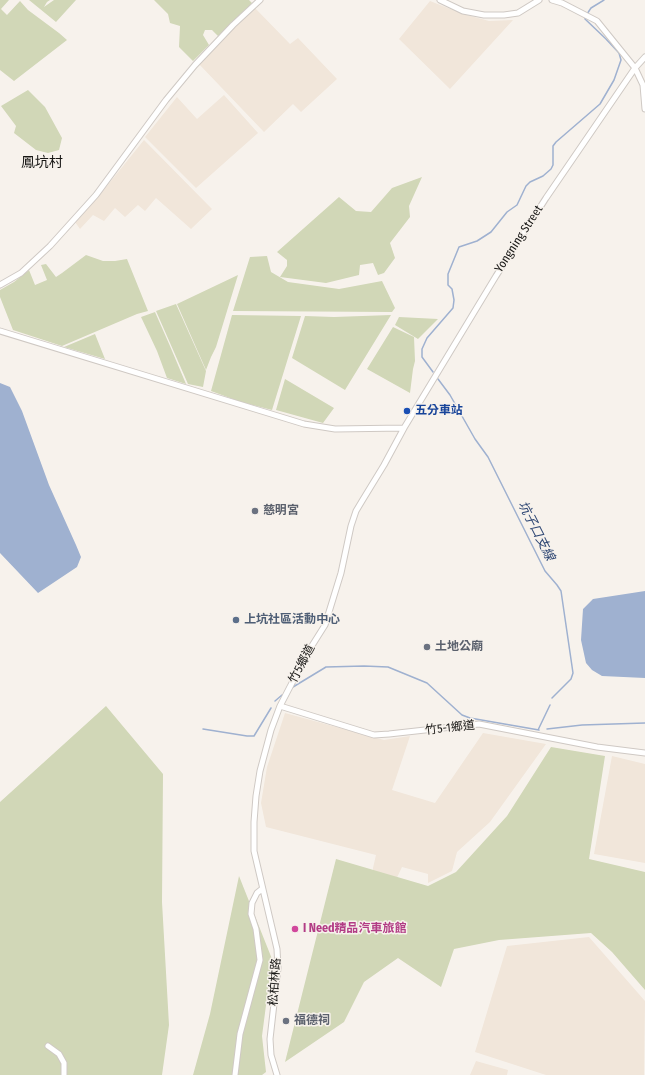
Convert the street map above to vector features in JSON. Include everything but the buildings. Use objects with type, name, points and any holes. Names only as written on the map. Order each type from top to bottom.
[{"type":"street","points":[[0,285],[21,273],[50,246],[96,196],[166,100],[195,65],[233,25],[260,0]]},
{"type":"street","points":[[440,0],[463,12],[484,15],[518,13],[539,0]]},
{"type":"street","points":[[552,0],[562,3],[597,21],[635,68],[643,85],[645,109]]},
{"type":"street","name":"Yongning Street","points":[[404,428],[504,263],[546,198],[635,68],[645,57]]},
{"type":"street","points":[[0,331],[304,424],[335,429],[404,428]]},
{"type":"street","name":"竹5鄉道","points":[[262,889],[254,851],[254,822],[256,796],[265,750],[271,730],[280,706],[308,652],[325,625],[341,573],[351,526],[356,511],[384,465],[404,428]]},
{"type":"street","name":"竹5-1鄉道","points":[[280,706],[374,735],[479,724],[597,747],[645,753]]},
{"type":"street","points":[[235,1075],[240,1034],[260,960],[256,930],[251,914],[252,903],[257,893],[262,889]]},
{"type":"street","name":"松柏林路","points":[[262,889],[277,949],[278,968],[270,1039],[271,1055],[277,1075]]},
{"type":"street","points":[[48,1046],[59,1054],[64,1062],[64,1075]]},
{"type":"shaded area","points":[[430,1],[463,14],[489,21],[513,20],[450,89],[399,39]]},
{"type":"shaded area","points":[[255,8],[290,44],[298,38],[337,79],[301,112],[293,104],[264,132],[197,62]]},
{"type":"shaded area","points":[[224,95],[258,133],[196,188],[145,137],[177,97],[197,119]]},
{"type":"shaded area","points":[[144,140],[212,209],[191,229],[156,198],[145,211],[138,205],[125,217],[115,208],[104,221],[93,215],[80,229],[75,222],[102,192]]},
{"type":"shaded area","points":[[285,713],[384,740],[410,736],[392,790],[435,803],[483,733],[546,744],[490,822],[457,852],[452,871],[428,883],[428,874],[402,867],[392,888],[373,879],[373,868],[376,855],[266,827],[261,803],[267,767]]},
{"type":"shaded area","points":[[612,756],[645,764],[645,863],[594,854]]},
{"type":"shaded area","points":[[589,937],[645,1001],[644,1075],[546,1075],[475,1052],[507,946]]},
{"type":"shaded area","points":[[476,1061],[508,1070],[507,1075],[470,1075]]},
{"type":"green space","points":[[0,0],[9,0],[1,9],[7,15],[20,1],[28,10],[67,40],[14,81],[0,70]]},
{"type":"green space","points":[[29,0],[50,0],[44,7],[54,0],[76,0],[56,22]]},
{"type":"green space","points":[[154,0],[249,0],[252,3],[218,36],[212,30],[205,30],[203,35],[209,45],[193,61],[179,47],[180,26],[170,23],[168,14]]},
{"type":"green space","points":[[28,90],[45,107],[62,138],[59,150],[48,153],[36,150],[14,133],[16,126],[1,106]]},
{"type":"green space","points":[[422,177],[409,206],[410,217],[390,243],[395,258],[384,273],[378,275],[373,263],[360,265],[359,275],[326,283],[280,277],[287,266],[287,260],[277,252],[339,197],[356,211],[371,212],[392,188]]},
{"type":"green space","points":[[86,255],[103,261],[127,259],[148,311],[137,314],[62,346],[13,330],[0,297],[0,290],[14,282],[29,270],[35,285],[47,280],[41,265],[46,264],[56,277]]},
{"type":"green space","points":[[267,256],[271,272],[288,282],[339,289],[382,281],[395,308],[392,312],[233,311],[250,257]]},
{"type":"green space","points":[[238,275],[216,347],[206,370],[177,304]]},
{"type":"green space","points":[[176,304],[206,371],[203,387],[188,384],[156,311]]},
{"type":"green space","points":[[155,312],[186,384],[167,378],[157,351],[141,317]]},
{"type":"green space","points":[[232,315],[301,316],[272,410],[241,402],[211,391]]},
{"type":"green space","points":[[391,315],[345,390],[292,358],[305,316],[334,317]]},
{"type":"green space","points":[[399,317],[438,319],[418,339],[395,325]]},
{"type":"green space","points":[[393,327],[414,337],[415,361],[410,393],[367,369]]},
{"type":"green space","points":[[95,334],[105,359],[64,347]]},
{"type":"green space","points":[[285,379],[334,408],[323,423],[276,410]]},
{"type":"green space","points":[[106,706],[163,774],[162,902],[169,1025],[162,1075],[0,1075],[0,802]]},
{"type":"green space","points":[[551,747],[605,756],[589,859],[645,872],[645,990],[612,952],[591,933],[499,940],[454,949],[441,987],[398,958],[364,982],[344,1022],[285,1062],[336,859],[428,886],[456,872],[507,816]]},
{"type":"green space","points":[[239,876],[272,959],[262,1036],[266,1072],[262,1075],[193,1075],[210,1014]]},
{"type":"water","points":[[0,383],[10,387],[22,411],[49,485],[81,557],[77,567],[38,593],[0,553]]},
{"type":"water","points":[[645,591],[645,678],[602,676],[592,670],[586,663],[581,640],[583,609],[593,599]]},
{"type":"waterway","name":"坑子口支線","points":[[587,14],[591,8],[604,0]]},
{"type":"waterway","name":"坑子口支線","points":[[433,372],[422,357],[422,349],[427,338],[453,308],[454,300],[452,289],[448,285],[448,274],[459,247],[477,241],[491,232],[507,212],[517,205],[526,186],[530,182],[543,176],[551,169],[553,165],[553,146],[600,104],[614,80],[621,60],[619,53],[585,19],[585,17]]},
{"type":"waterway","name":"坑子口支線","points":[[438,379],[450,395],[475,439],[488,457],[545,571],[561,591],[573,673],[571,679],[552,698]]},
{"type":"waterway","points":[[293,687],[326,667],[388,667],[427,683],[462,715],[470,718],[539,730]]},
{"type":"waterway","points":[[275,701],[282,695]]},
{"type":"waterway","name":"坑子口支線","points":[[538,730],[550,705]]},
{"type":"waterway","points":[[203,729],[254,736],[271,708]]},
{"type":"waterway","points":[[547,729],[582,725],[645,723]]},
{"type":"place","name":"五分車站","points":[[407,411]]},
{"type":"place","name":"慈明宮","points":[[255,511]]},
{"type":"place","name":"上坑社區活動中心","points":[[236,620]]},
{"type":"place","name":"土地公廟","points":[[427,647]]},
{"type":"place","name":"I Need精品汽車旅館","points":[[295,929]]},
{"type":"place","name":"福德祠","points":[[286,1021]]},
{"type":"district","name":"鳳坑村","points":[[42,163]]}]
